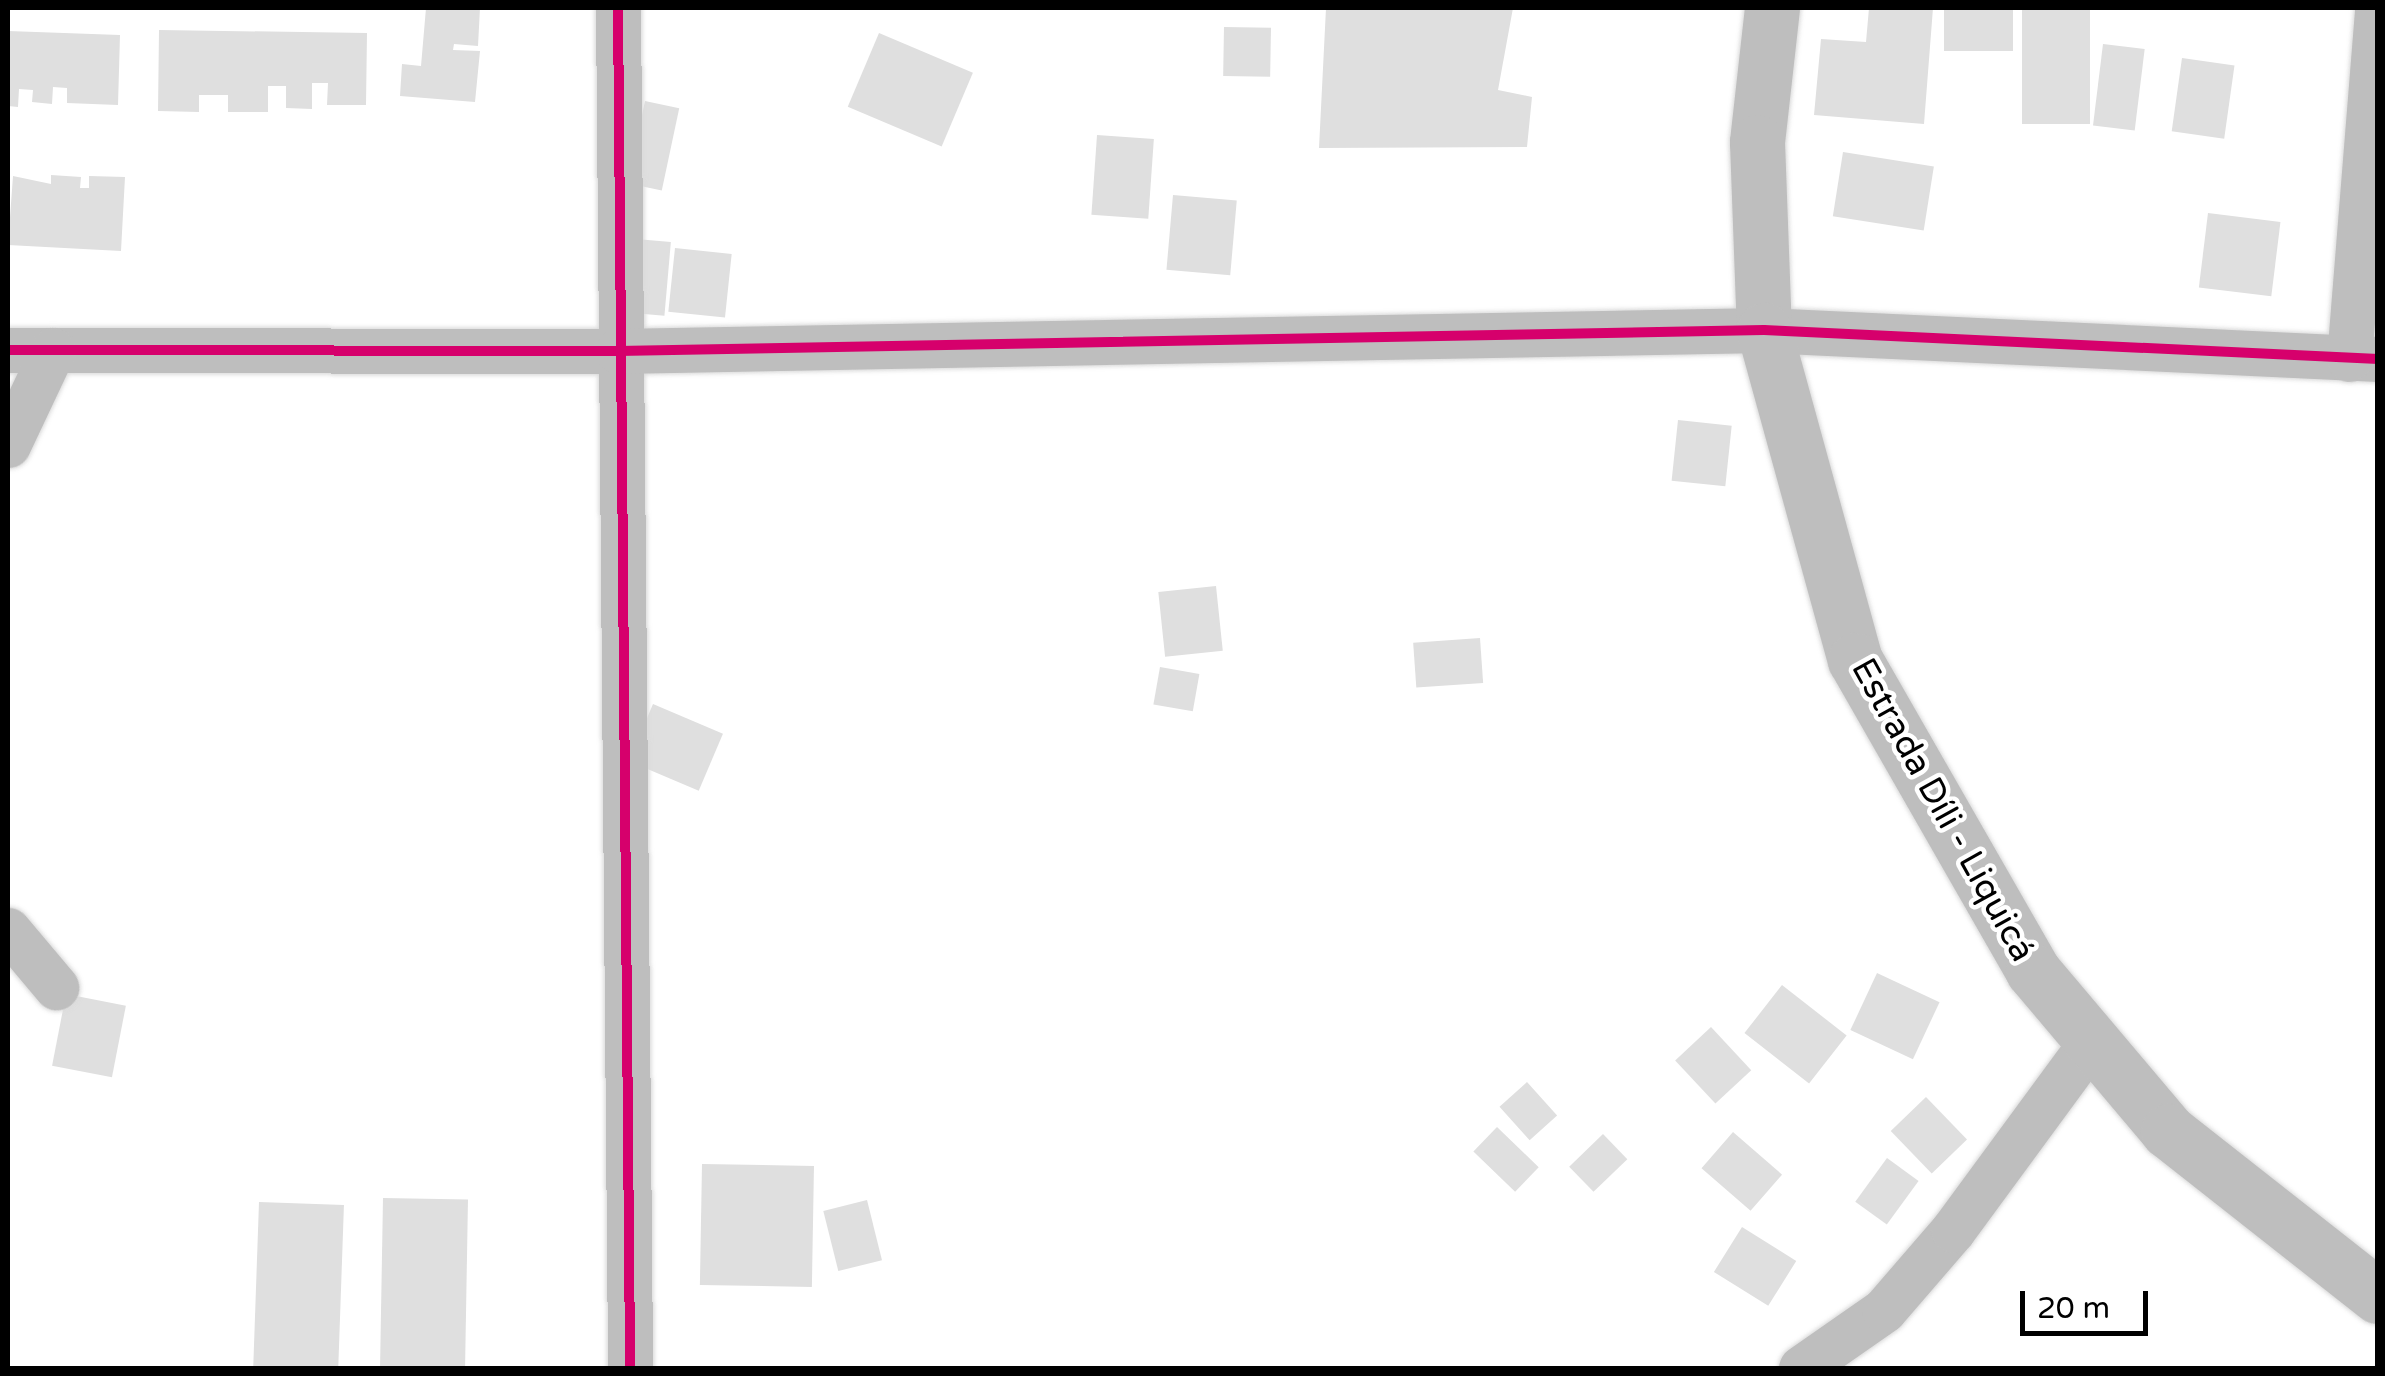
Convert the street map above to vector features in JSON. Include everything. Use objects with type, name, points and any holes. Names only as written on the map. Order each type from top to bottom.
[{"type":"main road","name":"Estrada Díli - Liquicá","points":[[1772,8],[1757,142],[1764,330],[1855,660],[2033,972],[2168,1131],[2378,1296]]},
{"type":"street","points":[[618,8],[618,352],[630,1368]]},
{"type":"street","points":[[8,350],[618,352],[1764,330],[2364,359],[2377,8]]},
{"type":"street","points":[[8,445],[53,350]]},
{"type":"street","points":[[8,930],[56,987]]},
{"type":"street","points":[[1801,1368],[1884,1310],[1953,1230],[2092,1041]]},
{"type":"building","points":[[426,8],[480,8],[478,46],[454,44],[453,50],[480,51],[475,102],[400,96],[402,64],[421,66]]},
{"type":"building","points":[[1326,8],[1513,8],[1498,90],[1532,97],[1527,147],[1319,148]]},
{"type":"building","points":[[1869,8],[1933,8],[1924,124],[1814,115],[1821,39],[1866,42]]},
{"type":"building","points":[[1944,8],[2013,8],[2013,51],[1944,51]]},
{"type":"building","points":[[2022,8],[2090,8],[2090,124],[2022,124]]},
{"type":"building","points":[[1224,27],[1271,28],[1270,77],[1223,76]]},
{"type":"building","points":[[159,30],[367,33],[366,105],[327,105],[328,83],[312,83],[312,109],[286,108],[286,86],[268,86],[268,112],[228,112],[228,95],[199,95],[199,112],[158,111]]},
{"type":"building","points":[[8,31],[120,35],[118,105],[67,103],[67,88],[53,87],[52,104],[32,102],[33,90],[19,89],[18,107],[8,106]]},
{"type":"building","points":[[879,33],[973,73],[942,146],[848,107]]},
{"type":"building","points":[[2103,44],[2145,49],[2135,131],[2093,125]]},
{"type":"building","points":[[2182,58],[2234,65],[2224,139],[2172,131]]},
{"type":"building","points":[[645,101],[679,108],[662,190],[628,183]]},
{"type":"building","points":[[1097,135],[1154,139],[1148,219],[1091,215]]},
{"type":"building","points":[[1843,152],[1934,166],[1924,231],[1833,216]]},
{"type":"building","points":[[51,175],[81,177],[80,188],[89,188],[89,176],[125,177],[121,251],[8,245],[13,176],[51,184]]},
{"type":"building","points":[[1173,195],[1237,201],[1230,275],[1166,270]]},
{"type":"building","points":[[2208,213],[2280,222],[2271,296],[2199,287]]},
{"type":"building","points":[[636,239],[671,242],[664,316],[630,313]]},
{"type":"building","points":[[675,248],[732,254],[725,318],[668,312]]},
{"type":"building","points":[[1678,420],[1732,426],[1725,486],[1672,481]]},
{"type":"building","points":[[1216,586],[1223,651],[1165,657],[1158,592]]},
{"type":"building","points":[[1480,638],[1483,683],[1416,688],[1413,643]]},
{"type":"building","points":[[1160,667],[1199,674],[1193,711],[1153,704]]},
{"type":"building","points":[[653,704],[723,734],[699,791],[629,761]]},
{"type":"building","points":[[1877,973],[1940,1002],[1913,1059],[1850,1030]]},
{"type":"building","points":[[1782,985],[1847,1035],[1809,1084],[1744,1033]]},
{"type":"building","points":[[66,994],[126,1006],[112,1077],[52,1066]]},
{"type":"building","points":[[1711,1027],[1751,1070],[1715,1104],[1675,1060]]},
{"type":"building","points":[[1527,1082],[1557,1115],[1530,1140],[1500,1107]]},
{"type":"building","points":[[1926,1097],[1967,1139],[1932,1173],[1891,1131]]},
{"type":"building","points":[[1497,1127],[1539,1167],[1515,1192],[1473,1151]]},
{"type":"building","points":[[1733,1132],[1782,1175],[1751,1211],[1702,1168]]},
{"type":"building","points":[[1603,1134],[1627,1159],[1594,1192],[1569,1167]]},
{"type":"building","points":[[1887,1158],[1919,1181],[1887,1225],[1855,1202]]},
{"type":"building","points":[[702,1164],[814,1166],[812,1287],[700,1285]]},
{"type":"building","points":[[383,1198],[468,1199],[465,1368],[380,1368]]},
{"type":"building","points":[[867,1200],[882,1260],[838,1271],[823,1211]]},
{"type":"building","points":[[259,1202],[344,1205],[338,1368],[253,1368]]},
{"type":"building","points":[[1742,1227],[1796,1261],[1768,1306],[1714,1272]]},
{"type":"cycle path","points":[[618,8],[630,1368]]},
{"type":"cycle path","points":[[8,350],[618,351],[1764,330],[2378,359]]}]
